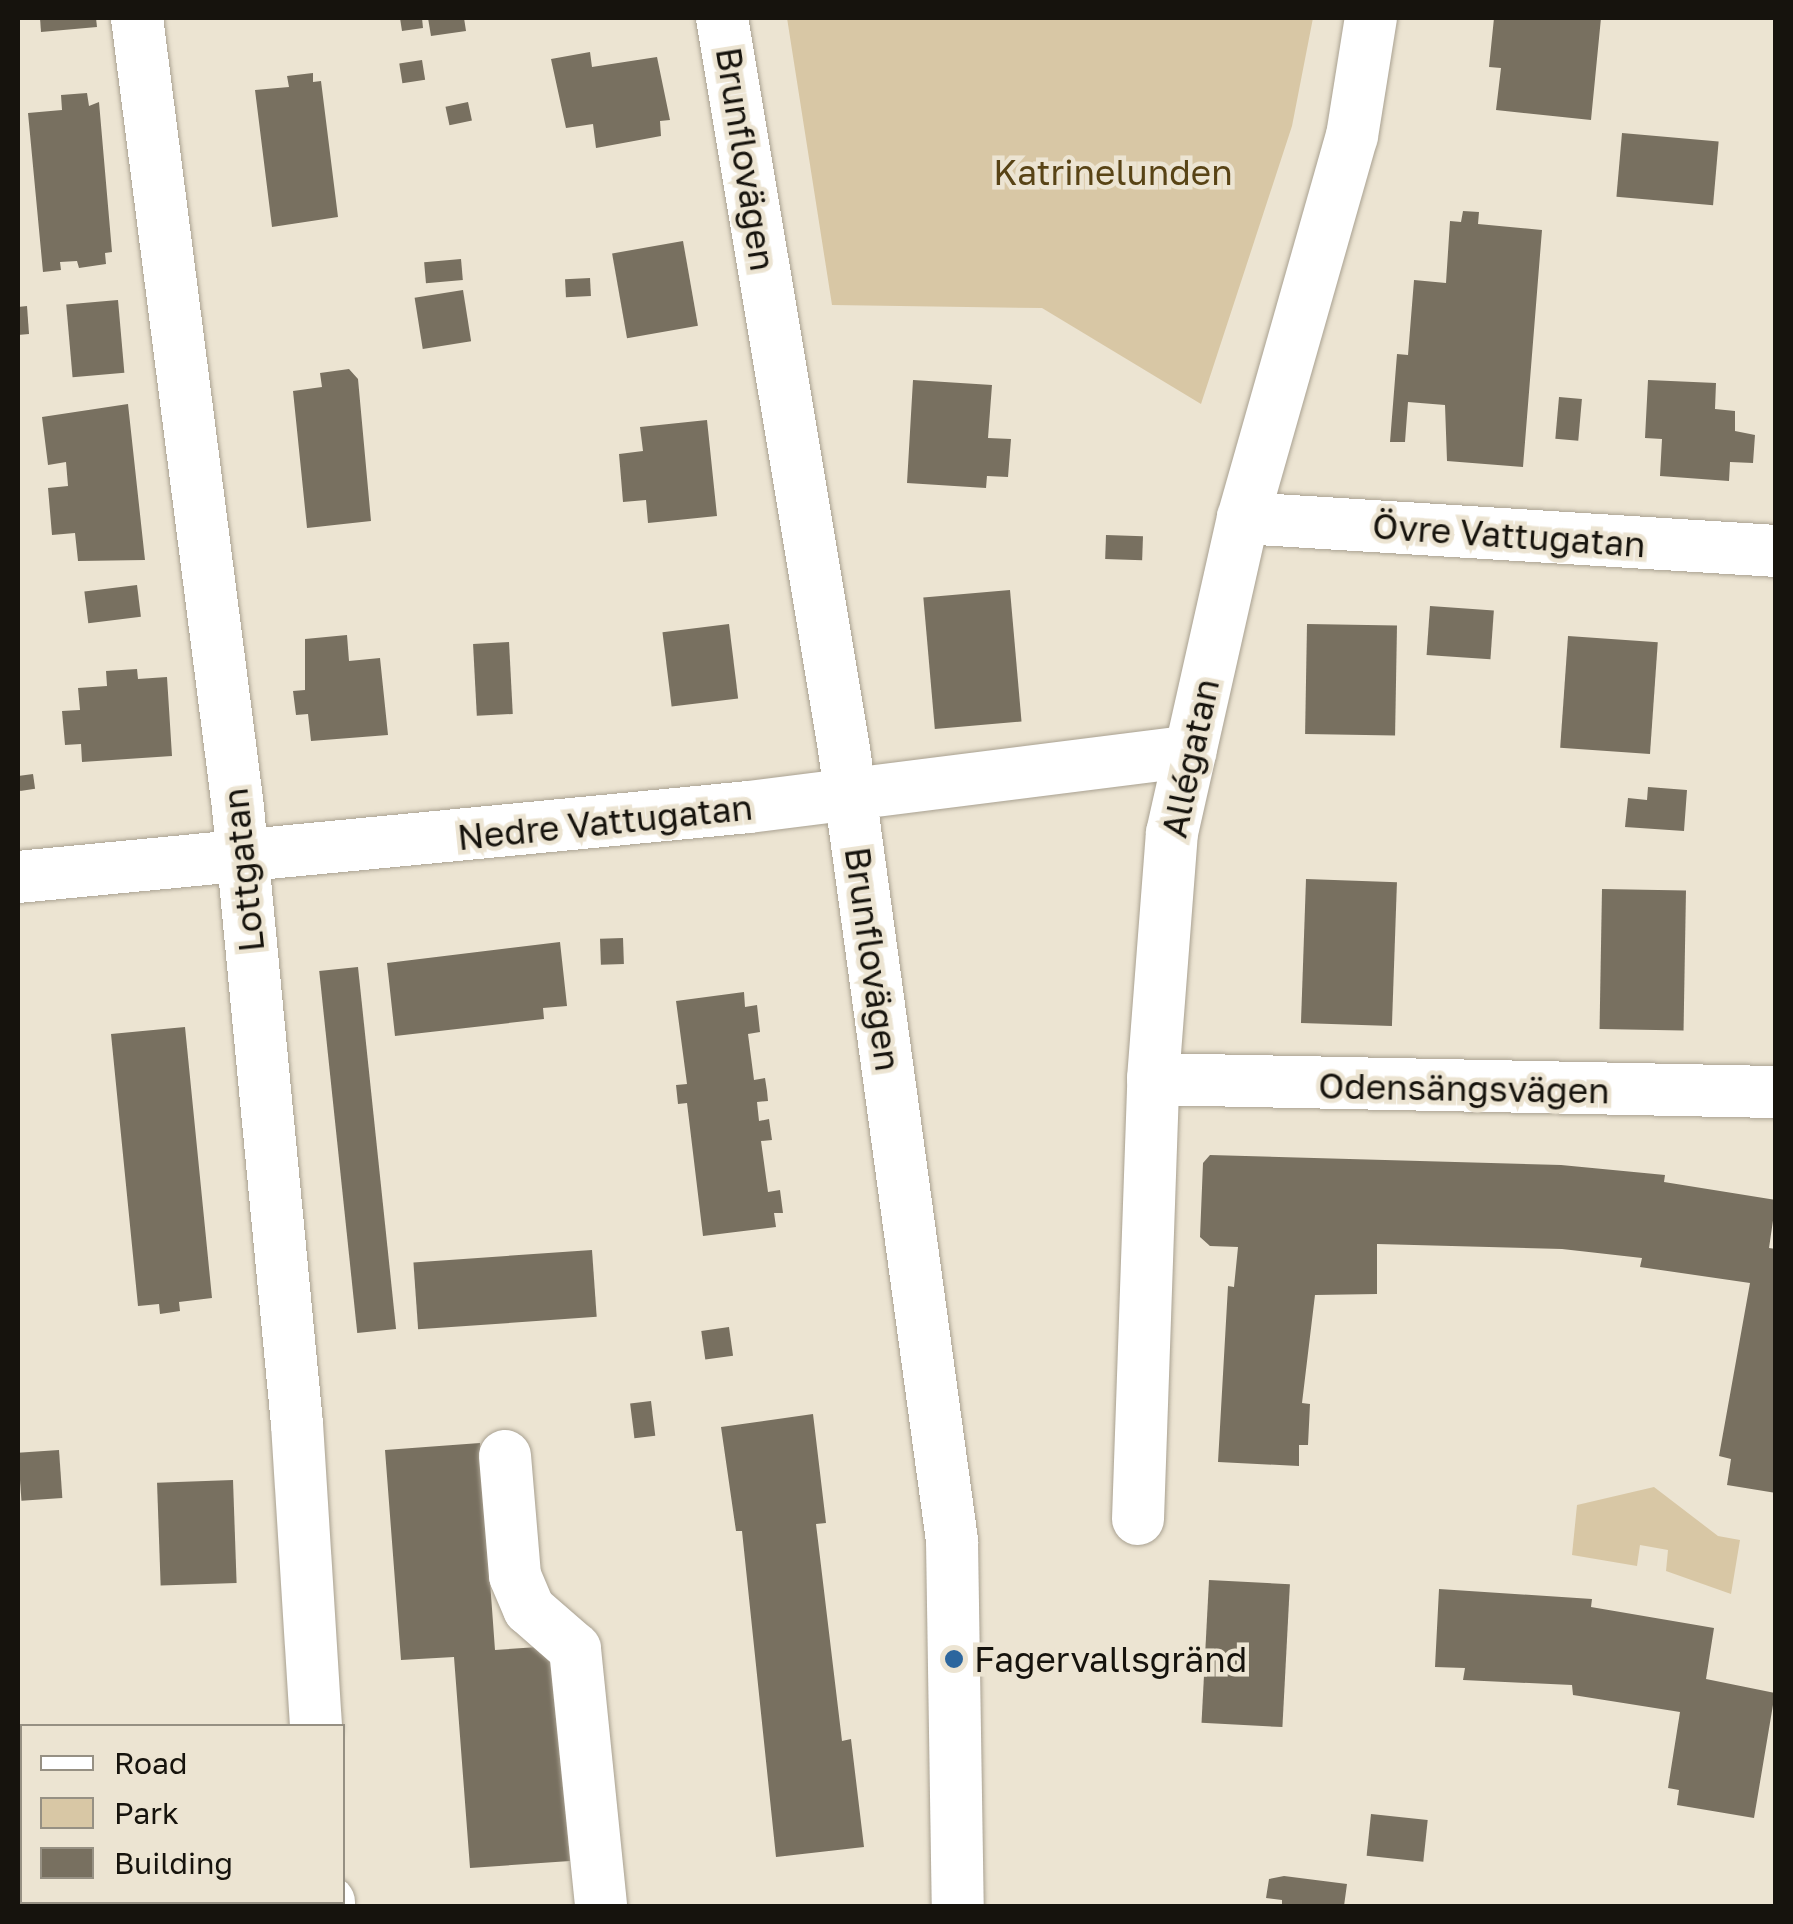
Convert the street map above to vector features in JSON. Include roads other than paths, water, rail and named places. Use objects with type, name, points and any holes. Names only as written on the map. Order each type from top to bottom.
[{"type":"street","name":"Lottgatan","points":[[137,18],[242,860],[297,1424],[316,1724]]},
{"type":"street","name":"Brunflovägen","points":[[722,18],[850,794],[952,1540],[958,1906]]},
{"type":"street","name":"Allégatan","points":[[1138,1519],[1154,1079],[1172,833],[1243,518],[1352,136],[1371,18]]},
{"type":"street","name":"Övre Vattugatan","points":[[1243,518],[1776,550]]},
{"type":"street","name":"Nedre Vattugatan","points":[[18,878],[242,860],[850,794],[1190,751]]},
{"type":"street","name":"Odensängsvägen","points":[[1154,1079],[1776,1092]]},
{"type":"street","points":[[505,1456],[516,1576],[529,1609],[575,1648],[600,1906]]},
{"type":"place","name":"Fagervallsgränd","points":[[954,1659]]},
{"type":"park label","name":"Katrinelunden","points":[[1113,172]]}]
